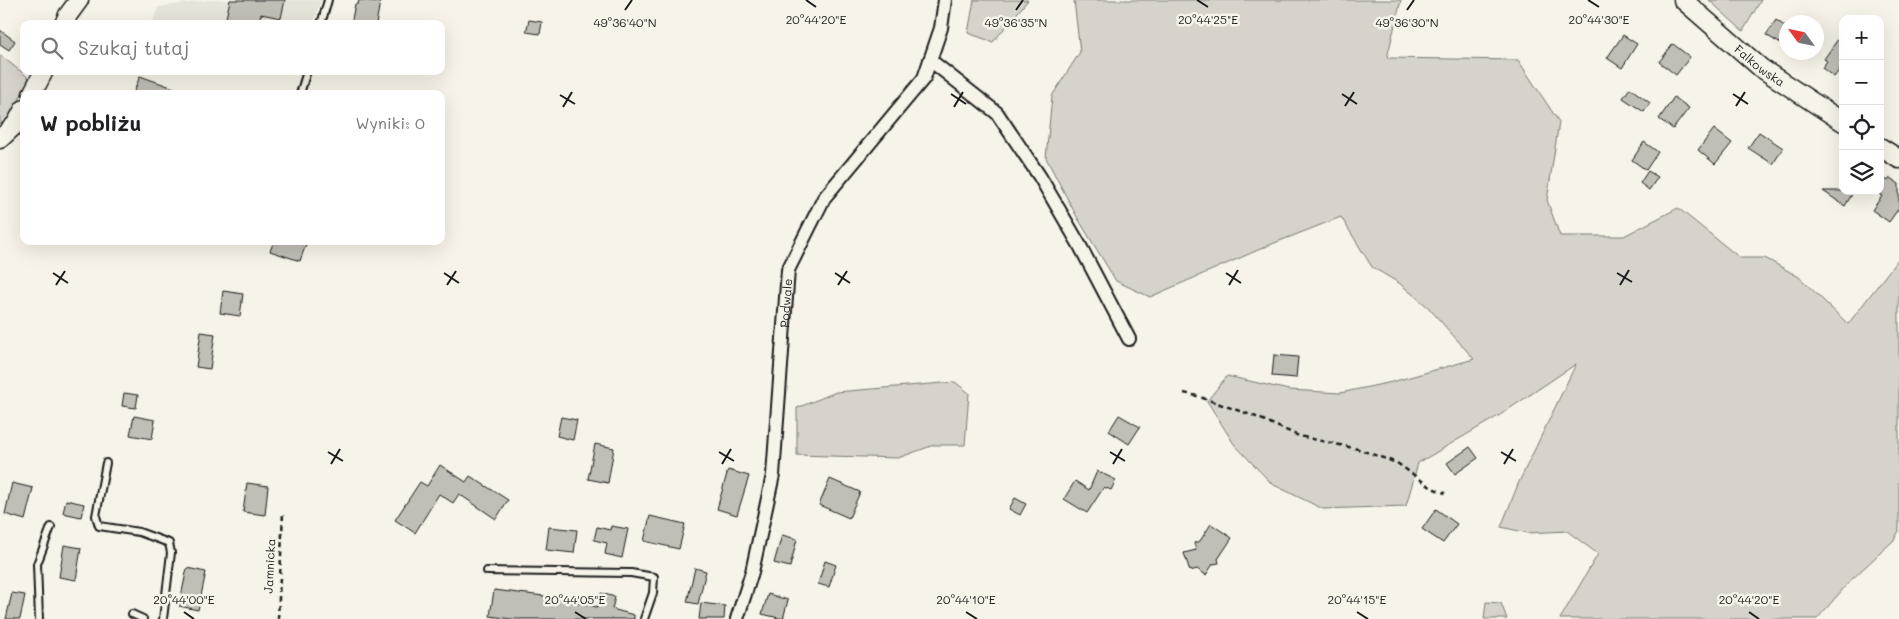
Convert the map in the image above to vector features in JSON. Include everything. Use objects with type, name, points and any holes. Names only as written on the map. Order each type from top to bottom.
[{"type":"street","points":[[66,20],[79,0]]},
{"type":"street","name":"Podwale","points":[[737,619],[752,572],[773,475],[788,270],[824,198],[924,78],[941,28],[945,0]]},
{"type":"street","name":"Falkowska","points":[[1683,0],[1761,68],[1839,119]]},
{"type":"street","points":[[930,60],[994,110],[1040,177],[1079,244],[1130,339]]},
{"type":"street","points":[[34,90],[42,75]]},
{"type":"street","points":[[0,139],[16,124],[20,116]]},
{"type":"street","points":[[1884,150],[1899,159]]},
{"type":"lane","points":[[322,20],[328,0]]},
{"type":"lane","points":[[301,90],[306,75]]},
{"type":"lane","points":[[106,463],[96,516],[99,526],[140,532],[169,542],[171,554],[163,619]]},
{"type":"lane","points":[[39,619],[37,564],[51,527]]},
{"type":"lane","points":[[487,571],[631,573],[654,577],[653,593],[644,619]]},
{"type":"lane","points":[[132,614],[143,619]]},
{"type":"path","points":[[1184,393],[1254,416],[1299,436],[1358,450],[1397,463],[1432,488],[1445,493]]},
{"type":"path","name":"Jamnicka","points":[[278,619],[283,513]]},
{"type":"shaded area","points":[[209,0],[321,0],[314,20],[153,20],[158,7]]},
{"type":"shaded area","points":[[974,0],[1028,0],[993,42],[968,33]]},
{"type":"shaded area","points":[[1074,0],[1401,0],[1387,58],[1518,60],[1559,122],[1547,200],[1560,236],[1624,236],[1678,208],[1740,258],[1765,258],[1799,277],[1848,324],[1899,258],[1899,531],[1894,540],[1851,580],[1817,619],[1560,619],[1598,554],[1567,531],[1528,533],[1501,527],[1519,482],[1576,364],[1500,415],[1418,463],[1406,506],[1323,509],[1272,484],[1234,444],[1207,401],[1227,376],[1289,390],[1340,393],[1392,382],[1474,359],[1428,307],[1399,283],[1372,267],[1341,217],[1272,244],[1150,297],[1116,281],[1077,217],[1046,158],[1052,96],[1080,52]]},
{"type":"shaded area","points":[[1709,0],[1761,0],[1743,31]]},
{"type":"shaded area","points":[[0,55],[20,71],[20,75],[25,75],[29,78],[24,90],[20,90],[20,98],[14,111],[0,127]]},
{"type":"shaded area","points":[[955,382],[969,393],[965,445],[934,445],[898,458],[797,455],[797,408],[836,392]]},
{"type":"shaded area","points":[[1486,602],[1501,603],[1507,619],[1484,619]]},
{"type":"building","points":[[230,0],[285,0],[281,18],[261,14],[259,20],[226,18]]},
{"type":"building","points":[[359,0],[380,2],[377,20],[352,20],[355,4],[358,4]]},
{"type":"building","points":[[529,20],[542,22],[540,34],[526,32]]},
{"type":"building","points":[[1776,20],[1779,22],[1779,43],[1766,35]]},
{"type":"building","points":[[0,30],[15,41],[9,50],[0,44]]},
{"type":"building","points":[[1623,35],[1637,44],[1622,68],[1607,58]]},
{"type":"building","points":[[1839,38],[1839,70],[1834,77],[1822,68],[1827,61],[1824,59]]},
{"type":"building","points":[[1673,44],[1690,57],[1676,75],[1659,62]]},
{"type":"building","points":[[140,76],[179,90],[135,90]]},
{"type":"building","points":[[1630,88],[1650,103],[1644,112],[1623,98]]},
{"type":"building","points":[[1674,97],[1689,108],[1673,129],[1659,119]]},
{"type":"building","points":[[1714,129],[1732,143],[1715,164],[1698,150]]},
{"type":"building","points":[[1759,132],[1783,148],[1773,164],[1748,148]]},
{"type":"building","points":[[1644,142],[1658,152],[1646,170],[1632,160]]},
{"type":"building","points":[[1648,171],[1658,177],[1649,190],[1640,183]]},
{"type":"building","points":[[1884,178],[1888,181],[1890,178],[1899,184],[1899,208],[1889,222],[1872,210],[1882,196],[1880,195],[1884,195]]},
{"type":"building","points":[[1823,191],[1839,191],[1839,195],[1852,195],[1845,206]]},
{"type":"building","points":[[272,245],[306,245],[300,261],[270,251]]},
{"type":"building","points":[[223,291],[243,294],[240,316],[220,313]]},
{"type":"building","points":[[201,332],[215,334],[210,369],[196,367]]},
{"type":"building","points":[[1274,355],[1298,357],[1296,378],[1272,376]]},
{"type":"building","points":[[124,393],[138,395],[136,408],[122,406]]},
{"type":"building","points":[[1119,415],[1140,427],[1129,444],[1109,431]]},
{"type":"building","points":[[134,416],[155,420],[152,439],[130,435]]},
{"type":"building","points":[[561,417],[577,420],[573,440],[557,436]]},
{"type":"building","points":[[595,444],[614,448],[608,483],[588,479]]},
{"type":"building","points":[[1470,447],[1478,458],[1455,474],[1447,463]]},
{"type":"building","points":[[440,465],[466,482],[470,476],[508,500],[496,519],[459,494],[453,503],[439,494],[415,533],[395,520],[420,482],[427,486]]},
{"type":"building","points":[[728,470],[749,476],[737,515],[717,509]]},
{"type":"building","points":[[1097,471],[1116,480],[1111,490],[1104,487],[1087,513],[1064,499],[1075,481],[1089,490]]},
{"type":"building","points":[[830,479],[860,492],[849,518],[819,505]]},
{"type":"building","points":[[12,483],[33,488],[25,520],[5,514]]},
{"type":"building","points":[[247,483],[268,486],[265,515],[243,512]]},
{"type":"building","points":[[1015,498],[1026,504],[1020,515],[1009,509]]},
{"type":"building","points":[[66,500],[84,504],[81,517],[63,513]]},
{"type":"building","points":[[1436,509],[1457,524],[1443,543],[1422,529]]},
{"type":"building","points":[[650,516],[685,524],[679,549],[644,541]]},
{"type":"building","points":[[1211,524],[1232,538],[1218,559],[1219,563],[1213,564],[1206,575],[1197,569],[1190,571],[1184,553],[1196,550],[1194,543],[1200,541]]},
{"type":"building","points":[[611,526],[628,529],[622,558],[605,554],[607,543],[594,540],[597,527],[610,530]]},
{"type":"building","points":[[549,527],[577,530],[574,553],[546,550]]},
{"type":"building","points":[[782,535],[797,539],[790,567],[774,563]]},
{"type":"building","points":[[64,545],[81,548],[76,580],[59,577]]},
{"type":"building","points":[[825,561],[836,565],[829,587],[818,584]]},
{"type":"building","points":[[187,568],[206,572],[198,610],[179,606]]},
{"type":"building","points":[[695,568],[706,571],[698,604],[687,602]]},
{"type":"building","points":[[494,590],[544,596],[597,607],[601,593],[615,597],[612,609],[634,615],[634,619],[511,619],[490,616]]},
{"type":"building","points":[[12,593],[25,595],[20,619],[6,619]]},
{"type":"building","points":[[768,594],[788,600],[783,619],[762,614]]},
{"type":"building","points":[[701,603],[725,606],[724,619],[699,619]]}]
